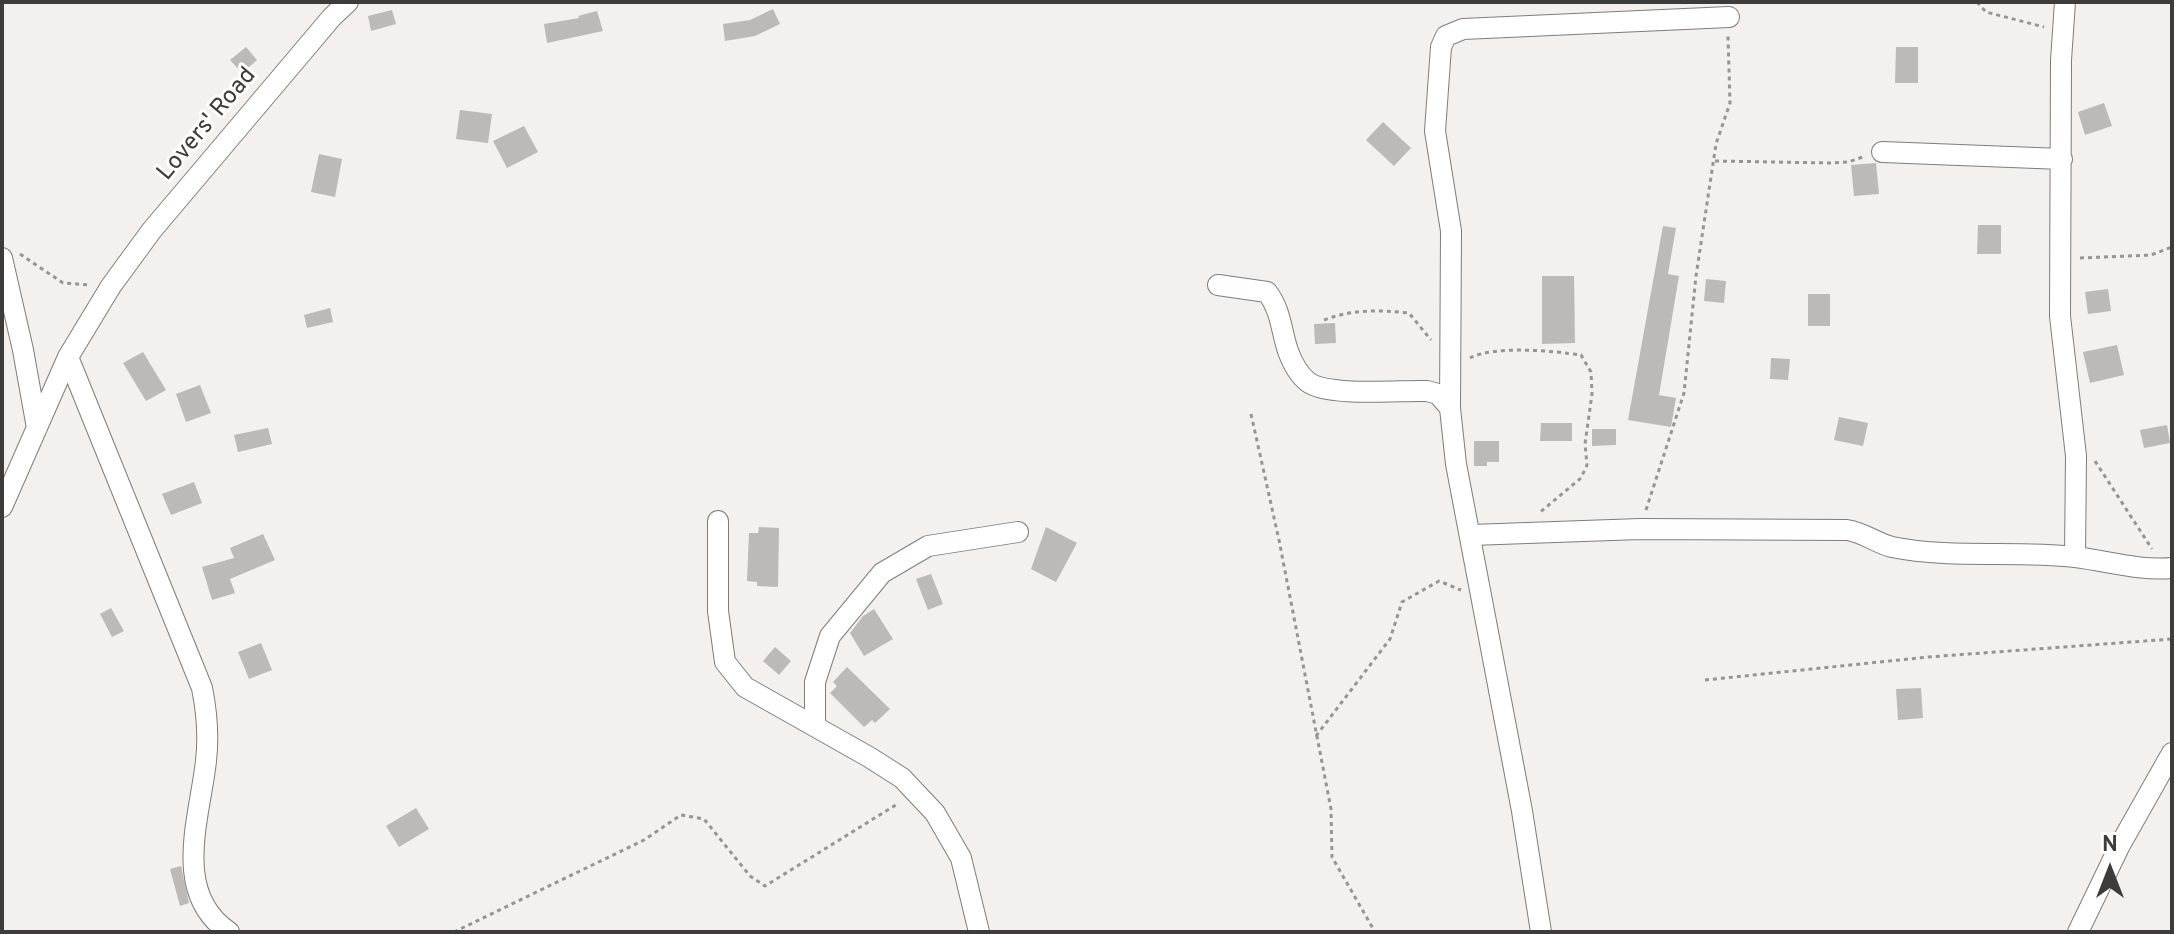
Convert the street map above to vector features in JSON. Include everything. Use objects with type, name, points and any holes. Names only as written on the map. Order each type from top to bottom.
[{"type":"street","name":"Lovers' Road","points":[[2,507],[68,357],[111,286],[152,230],[348,2]]},
{"type":"street","points":[[2065,2],[2061,339],[2073,428],[2077,509],[2075,557]]},
{"type":"street","points":[[1541,932],[1456,464],[1450,408],[1451,231],[1435,131],[1441,47],[1446,36],[1463,29],[1729,17]]},
{"type":"street","points":[[1882,152],[2062,159]]},
{"type":"street","points":[[7,252],[37,428]]},
{"type":"street","points":[[1218,285],[1267,292],[1277,305],[1288,350],[1298,371],[1313,385],[1331,391],[1427,391],[1438,394],[1450,408]]},
{"type":"street","points":[[68,357],[202,688],[209,720],[193,853],[204,907],[214,922],[229,932]]},
{"type":"street","points":[[718,521],[718,611],[725,662],[745,687],[902,778],[935,813],[961,858],[979,932]]},
{"type":"street","points":[[1471,535],[1640,529],[1847,530],[1864,533],[1888,546],[1903,549],[2075,557],[2169,574]]},
{"type":"street","points":[[815,726],[815,682],[830,636],[882,573],[928,546],[1018,532]]},
{"type":"street","points":[[2078,932],[2120,845],[2172,753]]},
{"type":"path","points":[[1977,2],[1986,12],[2063,32]]},
{"type":"path","points":[[1640,529],[1684,393],[1696,276],[1713,161],[1730,103],[1729,17]]},
{"type":"path","points":[[1713,161],[1848,162],[1882,152]]},
{"type":"path","points":[[2061,257],[2151,255],[2172,247]]},
{"type":"path","points":[[7,252],[63,283],[111,286]]},
{"type":"path","points":[[1324,320],[1346,312],[1375,310],[1409,313],[1450,363],[1474,355],[1507,351],[1581,355],[1591,372],[1592,394],[1585,444],[1587,465],[1581,478],[1516,532]]},
{"type":"path","points":[[1251,414],[1279,540],[1331,809],[1332,857],[1375,932]]},
{"type":"path","points":[[2089,453],[2169,574]]},
{"type":"path","points":[[1315,737],[1390,639],[1402,602],[1439,581],[1483,600]]},
{"type":"path","points":[[1705,680],[1928,657],[2172,639]]},
{"type":"path","points":[[454,932],[644,840],[681,815],[704,819],[750,876],[765,886],[916,793]]},
{"type":"building","points":[[773,9],[780,24],[755,36],[725,41],[723,24],[750,20]]},
{"type":"building","points":[[392,10],[396,24],[371,31],[368,16]]},
{"type":"building","points":[[597,11],[603,31],[547,43],[544,24],[579,18]]},
{"type":"building","points":[[246,47],[257,60],[242,73],[230,60]]},
{"type":"building","points":[[1896,47],[1918,47],[1918,83],[1895,83]]},
{"type":"building","points":[[2104,103],[2112,126],[2085,135],[2078,112]]},
{"type":"building","points":[[460,110],[492,114],[488,143],[456,139]]},
{"type":"building","points":[[1383,122],[1411,148],[1394,166],[1366,140]]},
{"type":"building","points":[[524,126],[538,152],[507,168],[493,141]]},
{"type":"building","points":[[319,154],[342,159],[335,197],[311,192]]},
{"type":"building","points":[[1876,163],[1879,194],[1854,196],[1851,165]]},
{"type":"building","points":[[1978,225],[2001,225],[2001,254],[1977,254]]},
{"type":"building","points":[[1663,226],[1676,228],[1668,274],[1679,276],[1659,395],[1676,398],[1671,427],[1628,420]]},
{"type":"building","points":[[1542,276],[1574,276],[1575,343],[1542,344]]},
{"type":"building","points":[[1706,279],[1726,281],[1724,303],[1704,301]]},
{"type":"building","points":[[2108,289],[2111,311],[2088,314],[2085,292]]},
{"type":"building","points":[[1808,294],[1830,294],[1830,326],[1808,326]]},
{"type":"building","points":[[330,308],[333,322],[307,328],[304,315]]},
{"type":"building","points":[[1335,323],[1336,343],[1315,344],[1314,324]]},
{"type":"building","points":[[2117,345],[2124,375],[2090,383],[2083,352]]},
{"type":"building","points":[[143,352],[166,390],[146,401],[123,363]]},
{"type":"building","points":[[1771,358],[1790,359],[1788,380],[1770,379]]},
{"type":"building","points":[[200,385],[211,413],[186,422],[176,394]]},
{"type":"building","points":[[1839,417],[1868,423],[1863,446],[1834,440]]},
{"type":"building","points":[[1541,423],[1572,423],[1572,441],[1540,441]]},
{"type":"building","points":[[2167,425],[2170,443],[2144,448],[2140,430]]},
{"type":"building","points":[[268,428],[272,444],[238,452],[234,435]]},
{"type":"building","points":[[1592,429],[1616,429],[1616,445],[1592,446]]},
{"type":"building","points":[[1474,441],[1499,441],[1499,462],[1474,466]]},
{"type":"building","points":[[194,482],[202,503],[171,515],[162,494]]},
{"type":"building","points":[[759,527],[779,528],[778,587],[757,586],[757,582],[747,581],[749,533],[758,533]]},
{"type":"building","points":[[1046,527],[1077,543],[1056,582],[1031,569]]},
{"type":"building","points":[[263,534],[275,560],[230,579],[235,593],[212,600],[202,567],[234,558],[230,548]]},
{"type":"building","points":[[931,574],[943,604],[928,610],[916,579]]},
{"type":"building","points":[[111,608],[124,631],[112,637],[100,614]]},
{"type":"building","points":[[874,609],[893,639],[864,656],[850,633],[863,616]]},
{"type":"building","points":[[261,643],[272,670],[249,679],[238,652]]},
{"type":"building","points":[[775,647],[791,661],[779,675],[763,661]]},
{"type":"building","points":[[847,667],[890,709],[875,723],[872,720],[864,727],[830,693],[837,686],[833,682]]},
{"type":"building","points":[[1921,688],[1923,718],[1898,720],[1896,689]]},
{"type":"building","points":[[416,808],[429,829],[399,847],[386,826]]},
{"type":"building","points":[[181,866],[189,903],[180,906],[170,869]]}]
